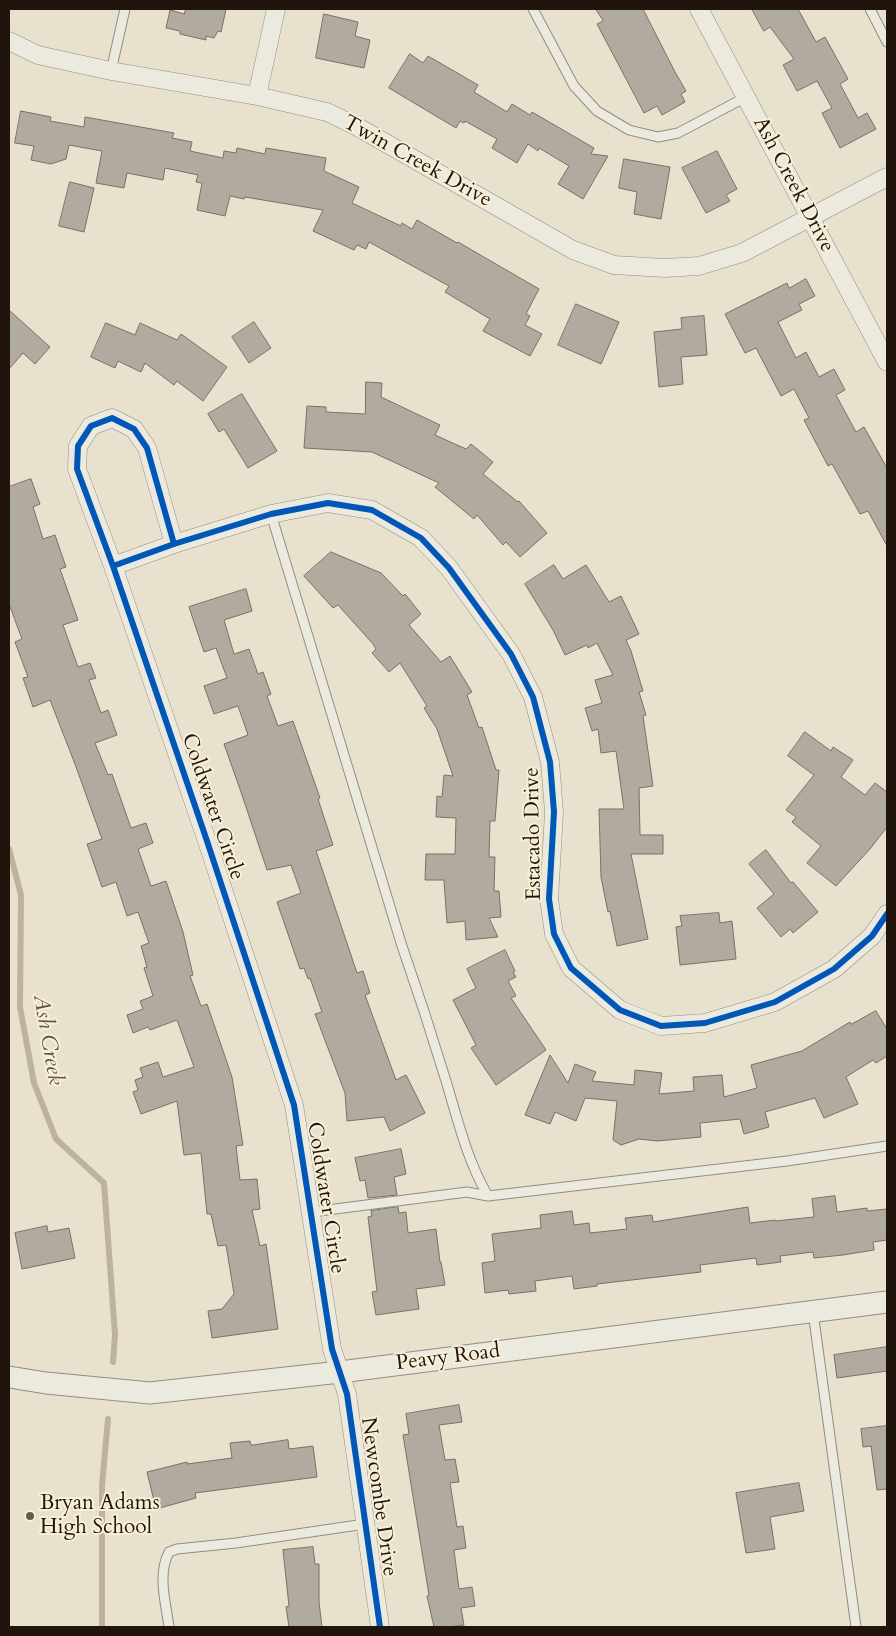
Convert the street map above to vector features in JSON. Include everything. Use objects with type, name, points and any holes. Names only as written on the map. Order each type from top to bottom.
[{"type":"street","points":[[258,96],[276,9]]},
{"type":"street","name":"Ash Creek Drive","points":[[699,9],[811,216],[887,362]]},
{"type":"street","name":"Twin Creek Drive","points":[[9,42],[38,55],[111,71],[258,96],[327,112],[573,250],[614,265],[665,268],[699,266],[742,252],[887,177]]},
{"type":"street","name":"Coldwater Circle","points":[[174,544],[147,448],[134,429],[112,418],[91,426],[78,446],[77,469],[114,566],[294,1105],[332,1349],[340,1372]]},
{"type":"street","name":"Estacado Drive","points":[[114,566],[174,544],[271,514],[328,503],[372,510],[421,538],[449,568],[511,654],[533,697],[550,762],[554,812],[550,899],[554,934],[572,968],[620,1010],[661,1026],[705,1023],[775,1002],[834,970],[872,936],[887,914]]},
{"type":"street","name":"Peavy Road","points":[[9,1377],[46,1383],[150,1393],[340,1372],[887,1302]]},
{"type":"street","name":"Newcombe Drive","points":[[340,1372],[347,1394],[380,1627]]},
{"type":"lane","points":[[111,71],[125,9]]},
{"type":"lane","points":[[533,9],[574,86],[597,111],[629,130],[658,138],[678,133],[746,97]]},
{"type":"lane","points":[[870,9],[887,42]]},
{"type":"lane","points":[[271,514],[398,934],[423,1004],[463,1140],[476,1175],[488,1196]]},
{"type":"lane","points":[[312,1212],[468,1192],[488,1196],[788,1161],[887,1146]]},
{"type":"lane","points":[[813,1312],[856,1627]]},
{"type":"lane","points":[[169,1627],[162,1574],[164,1561],[169,1552],[365,1524]]},
{"type":"building","points":[[186,9],[226,9],[221,32],[218,31],[214,38],[206,36],[206,40],[180,34],[180,31],[166,28],[170,10],[184,14]]},
{"type":"building","points":[[596,9],[643,9],[686,91],[681,94],[685,102],[662,115],[657,106],[644,113],[597,24],[603,21]]},
{"type":"building","points":[[752,9],[798,9],[816,42],[825,37],[848,79],[840,84],[858,118],[867,113],[876,129],[840,148],[822,113],[832,108],[817,81],[797,91],[783,65],[794,59],[770,27],[764,31]]},
{"type":"building","points":[[324,14],[358,22],[355,36],[370,40],[364,68],[316,58]]},
{"type":"building","points":[[410,54],[423,63],[428,56],[478,85],[474,92],[507,112],[512,104],[530,115],[532,112],[594,148],[591,154],[608,156],[583,199],[558,184],[569,166],[539,148],[538,151],[528,144],[517,163],[492,148],[497,139],[465,121],[464,123],[460,121],[456,128],[389,88]]},
{"type":"building","points":[[21,111],[51,117],[50,121],[84,127],[85,117],[174,133],[172,138],[192,142],[190,151],[223,158],[224,151],[236,153],[237,148],[265,154],[266,148],[326,158],[324,171],[359,187],[352,203],[401,226],[402,223],[412,229],[417,220],[539,289],[526,314],[530,316],[525,325],[542,334],[530,356],[483,331],[490,319],[445,292],[449,286],[369,242],[366,249],[357,245],[354,250],[313,231],[323,210],[230,196],[225,216],[197,210],[202,183],[196,182],[198,175],[165,168],[163,180],[127,173],[124,188],[96,183],[102,151],[69,145],[66,159],[51,164],[31,160],[34,146],[15,143]]},
{"type":"building","points":[[717,151],[737,189],[726,195],[730,201],[706,213],[682,168]]},
{"type":"building","points":[[624,159],[670,167],[661,219],[634,214],[637,192],[619,188]]},
{"type":"building","points":[[70,182],[94,188],[84,232],[59,226]]},
{"type":"building","points":[[806,279],[815,296],[799,304],[802,310],[778,322],[796,358],[806,352],[819,377],[834,369],[845,390],[836,395],[856,432],[864,427],[887,468],[887,546],[868,511],[860,514],[832,464],[828,466],[804,420],[809,418],[794,389],[781,396],[756,348],[745,353],[725,314],[787,283],[789,288]]},
{"type":"building","points":[[576,304],[619,322],[601,364],[558,345]]},
{"type":"building","points":[[9,310],[50,347],[35,364],[23,353],[9,369]]},
{"type":"building","points":[[704,316],[707,355],[681,357],[683,384],[659,387],[654,332],[682,329],[681,318]]},
{"type":"building","points":[[254,322],[271,348],[249,363],[232,337]]},
{"type":"building","points":[[106,323],[135,335],[140,323],[177,340],[181,334],[227,367],[203,401],[177,381],[174,385],[145,363],[141,372],[118,361],[115,368],[91,357]]},
{"type":"building","points":[[366,382],[382,383],[381,397],[440,425],[435,435],[466,449],[471,444],[493,462],[483,474],[519,501],[547,533],[520,557],[506,542],[503,545],[477,515],[474,519],[435,487],[439,483],[372,452],[304,448],[307,406],[326,407],[326,412],[365,414]]},
{"type":"building","points":[[242,394],[277,451],[248,468],[224,429],[219,432],[208,414]]},
{"type":"building","points":[[31,479],[40,504],[33,507],[43,539],[55,535],[66,567],[60,569],[78,620],[63,625],[78,667],[90,663],[96,678],[89,680],[101,713],[108,710],[117,735],[95,743],[108,775],[112,774],[131,828],[146,823],[153,843],[138,849],[151,886],[166,881],[183,932],[193,975],[190,976],[201,1006],[207,1004],[232,1077],[243,1145],[236,1146],[240,1180],[257,1179],[260,1209],[252,1210],[260,1246],[266,1244],[278,1329],[212,1338],[208,1311],[222,1309],[234,1294],[226,1245],[218,1246],[211,1214],[207,1214],[201,1153],[184,1155],[177,1101],[141,1114],[133,1092],[138,1090],[135,1080],[143,1077],[140,1068],[158,1062],[163,1077],[194,1067],[177,1020],[150,1030],[148,1027],[133,1033],[127,1015],[143,1009],[140,1001],[153,996],[144,968],[147,967],[141,946],[149,943],[138,912],[127,916],[116,882],[102,887],[87,844],[102,839],[75,764],[50,700],[33,707],[23,678],[28,677],[15,642],[22,639],[9,604],[9,487]]},
{"type":"building","points":[[331,552],[381,573],[403,596],[405,594],[421,614],[409,625],[441,662],[450,656],[472,692],[467,695],[479,728],[482,727],[496,770],[499,770],[495,821],[490,821],[489,857],[495,857],[494,891],[499,891],[501,917],[489,918],[498,937],[466,940],[465,921],[447,923],[444,880],[425,880],[426,854],[455,854],[456,818],[436,817],[437,796],[442,797],[444,775],[453,776],[437,729],[424,708],[427,706],[400,663],[389,672],[372,653],[376,649],[373,644],[338,605],[333,608],[304,576]]},
{"type":"building","points":[[554,565],[563,579],[586,565],[609,602],[621,596],[639,634],[626,640],[643,691],[639,692],[646,715],[643,716],[653,786],[639,788],[640,835],[663,835],[663,854],[631,854],[648,939],[617,946],[601,877],[599,809],[624,809],[616,751],[601,753],[598,729],[592,731],[585,708],[602,703],[595,680],[613,675],[597,643],[588,648],[587,645],[565,655],[553,630],[525,584]]},
{"type":"building","points":[[246,589],[252,611],[224,620],[234,654],[249,649],[258,674],[263,672],[271,694],[267,696],[278,726],[293,721],[320,798],[318,799],[333,845],[316,851],[357,973],[363,971],[370,993],[365,995],[396,1080],[406,1075],[425,1113],[390,1131],[384,1117],[347,1121],[345,1093],[315,1014],[322,1012],[310,978],[308,979],[304,968],[300,969],[277,902],[301,893],[291,865],[267,870],[224,744],[248,735],[238,706],[214,714],[204,686],[227,678],[216,648],[204,652],[189,607]]},
{"type":"building","points":[[805,732],[831,751],[833,747],[853,760],[841,777],[865,795],[875,783],[887,792],[887,827],[870,849],[836,886],[807,863],[821,846],[792,822],[796,817],[786,810],[814,775],[788,756]]},
{"type":"building","points":[[766,850],[791,883],[793,882],[818,912],[793,933],[790,929],[781,937],[757,908],[774,894],[749,864]]},
{"type":"building","points":[[719,913],[720,923],[732,921],[736,959],[680,965],[676,927],[682,926],[680,916]]},
{"type":"building","points":[[505,950],[516,977],[508,981],[516,996],[511,998],[546,1050],[496,1085],[471,1048],[476,1045],[453,1000],[476,988],[467,969]]},
{"type":"building","points":[[876,1011],[887,1029],[887,1056],[876,1063],[873,1060],[846,1077],[858,1104],[824,1118],[815,1098],[765,1112],[769,1127],[744,1134],[740,1119],[700,1123],[701,1137],[657,1141],[639,1139],[621,1145],[613,1140],[617,1101],[585,1098],[576,1121],[555,1112],[550,1124],[525,1115],[550,1055],[568,1083],[575,1064],[596,1072],[592,1081],[634,1085],[635,1070],[662,1073],[659,1094],[694,1091],[693,1077],[722,1075],[724,1097],[757,1088],[751,1065],[802,1051],[850,1022],[851,1024]]},
{"type":"building","points":[[401,1149],[406,1174],[394,1177],[397,1195],[368,1198],[365,1180],[360,1181],[355,1158]]},
{"type":"building","points":[[835,1196],[837,1212],[867,1208],[867,1211],[887,1209],[887,1240],[873,1242],[874,1250],[843,1255],[814,1258],[813,1252],[780,1256],[781,1262],[757,1265],[756,1258],[700,1265],[701,1272],[597,1284],[597,1286],[574,1289],[572,1276],[535,1281],[536,1291],[509,1294],[508,1290],[485,1293],[482,1263],[495,1261],[492,1234],[541,1228],[540,1215],[572,1211],[574,1225],[589,1223],[590,1233],[627,1229],[625,1218],[652,1215],[653,1222],[748,1207],[750,1223],[814,1217],[812,1199]]},
{"type":"building","points":[[398,1207],[399,1213],[406,1212],[408,1233],[436,1229],[445,1285],[416,1289],[419,1309],[376,1315],[372,1292],[377,1291],[368,1217],[372,1216],[371,1211]]},
{"type":"building","points":[[47,1226],[48,1232],[69,1228],[75,1258],[22,1269],[15,1233]]},
{"type":"building","points":[[887,1347],[887,1371],[837,1378],[834,1355]]},
{"type":"building","points":[[459,1405],[462,1422],[439,1425],[445,1460],[455,1459],[459,1482],[450,1483],[457,1527],[463,1526],[466,1548],[454,1550],[459,1589],[472,1587],[475,1606],[461,1608],[464,1625],[434,1627],[427,1596],[429,1595],[403,1435],[409,1434],[406,1414]]},
{"type":"building","points":[[887,1426],[887,1489],[877,1490],[871,1446],[863,1447],[861,1429]]},
{"type":"building","points":[[288,1440],[289,1449],[313,1446],[317,1477],[195,1493],[196,1498],[156,1509],[147,1472],[187,1462],[187,1464],[232,1458],[230,1443],[250,1441],[251,1445]]},
{"type":"building","points":[[799,1483],[804,1511],[770,1517],[775,1549],[746,1553],[736,1493]]},
{"type":"building","points":[[313,1547],[315,1564],[319,1564],[319,1602],[322,1627],[289,1627],[286,1607],[289,1606],[283,1550]]},
{"type":"waterway","name":"Ash Creek","points":[[9,849],[21,895],[20,1007],[34,1083],[56,1139],[104,1183],[115,1335],[113,1362]]},
{"type":"waterway","name":"Ash Creek","points":[[102,1627],[102,1485],[108,1419]]},
{"type":"cycle path","points":[[174,544],[147,448],[134,429],[112,418],[91,426],[78,446],[77,469],[113,566],[207,841],[294,1105],[332,1349],[347,1394],[380,1627]]},
{"type":"cycle path","points":[[113,566],[174,544],[271,514],[328,503],[372,510],[421,538],[449,568],[511,654],[533,697],[550,762],[554,812],[549,899],[554,934],[571,968],[620,1010],[661,1026],[705,1023],[775,1002],[834,969],[872,936],[887,914]]},
{"type":"place","name":"Bryan Adams High School","points":[[30,1516]]}]
